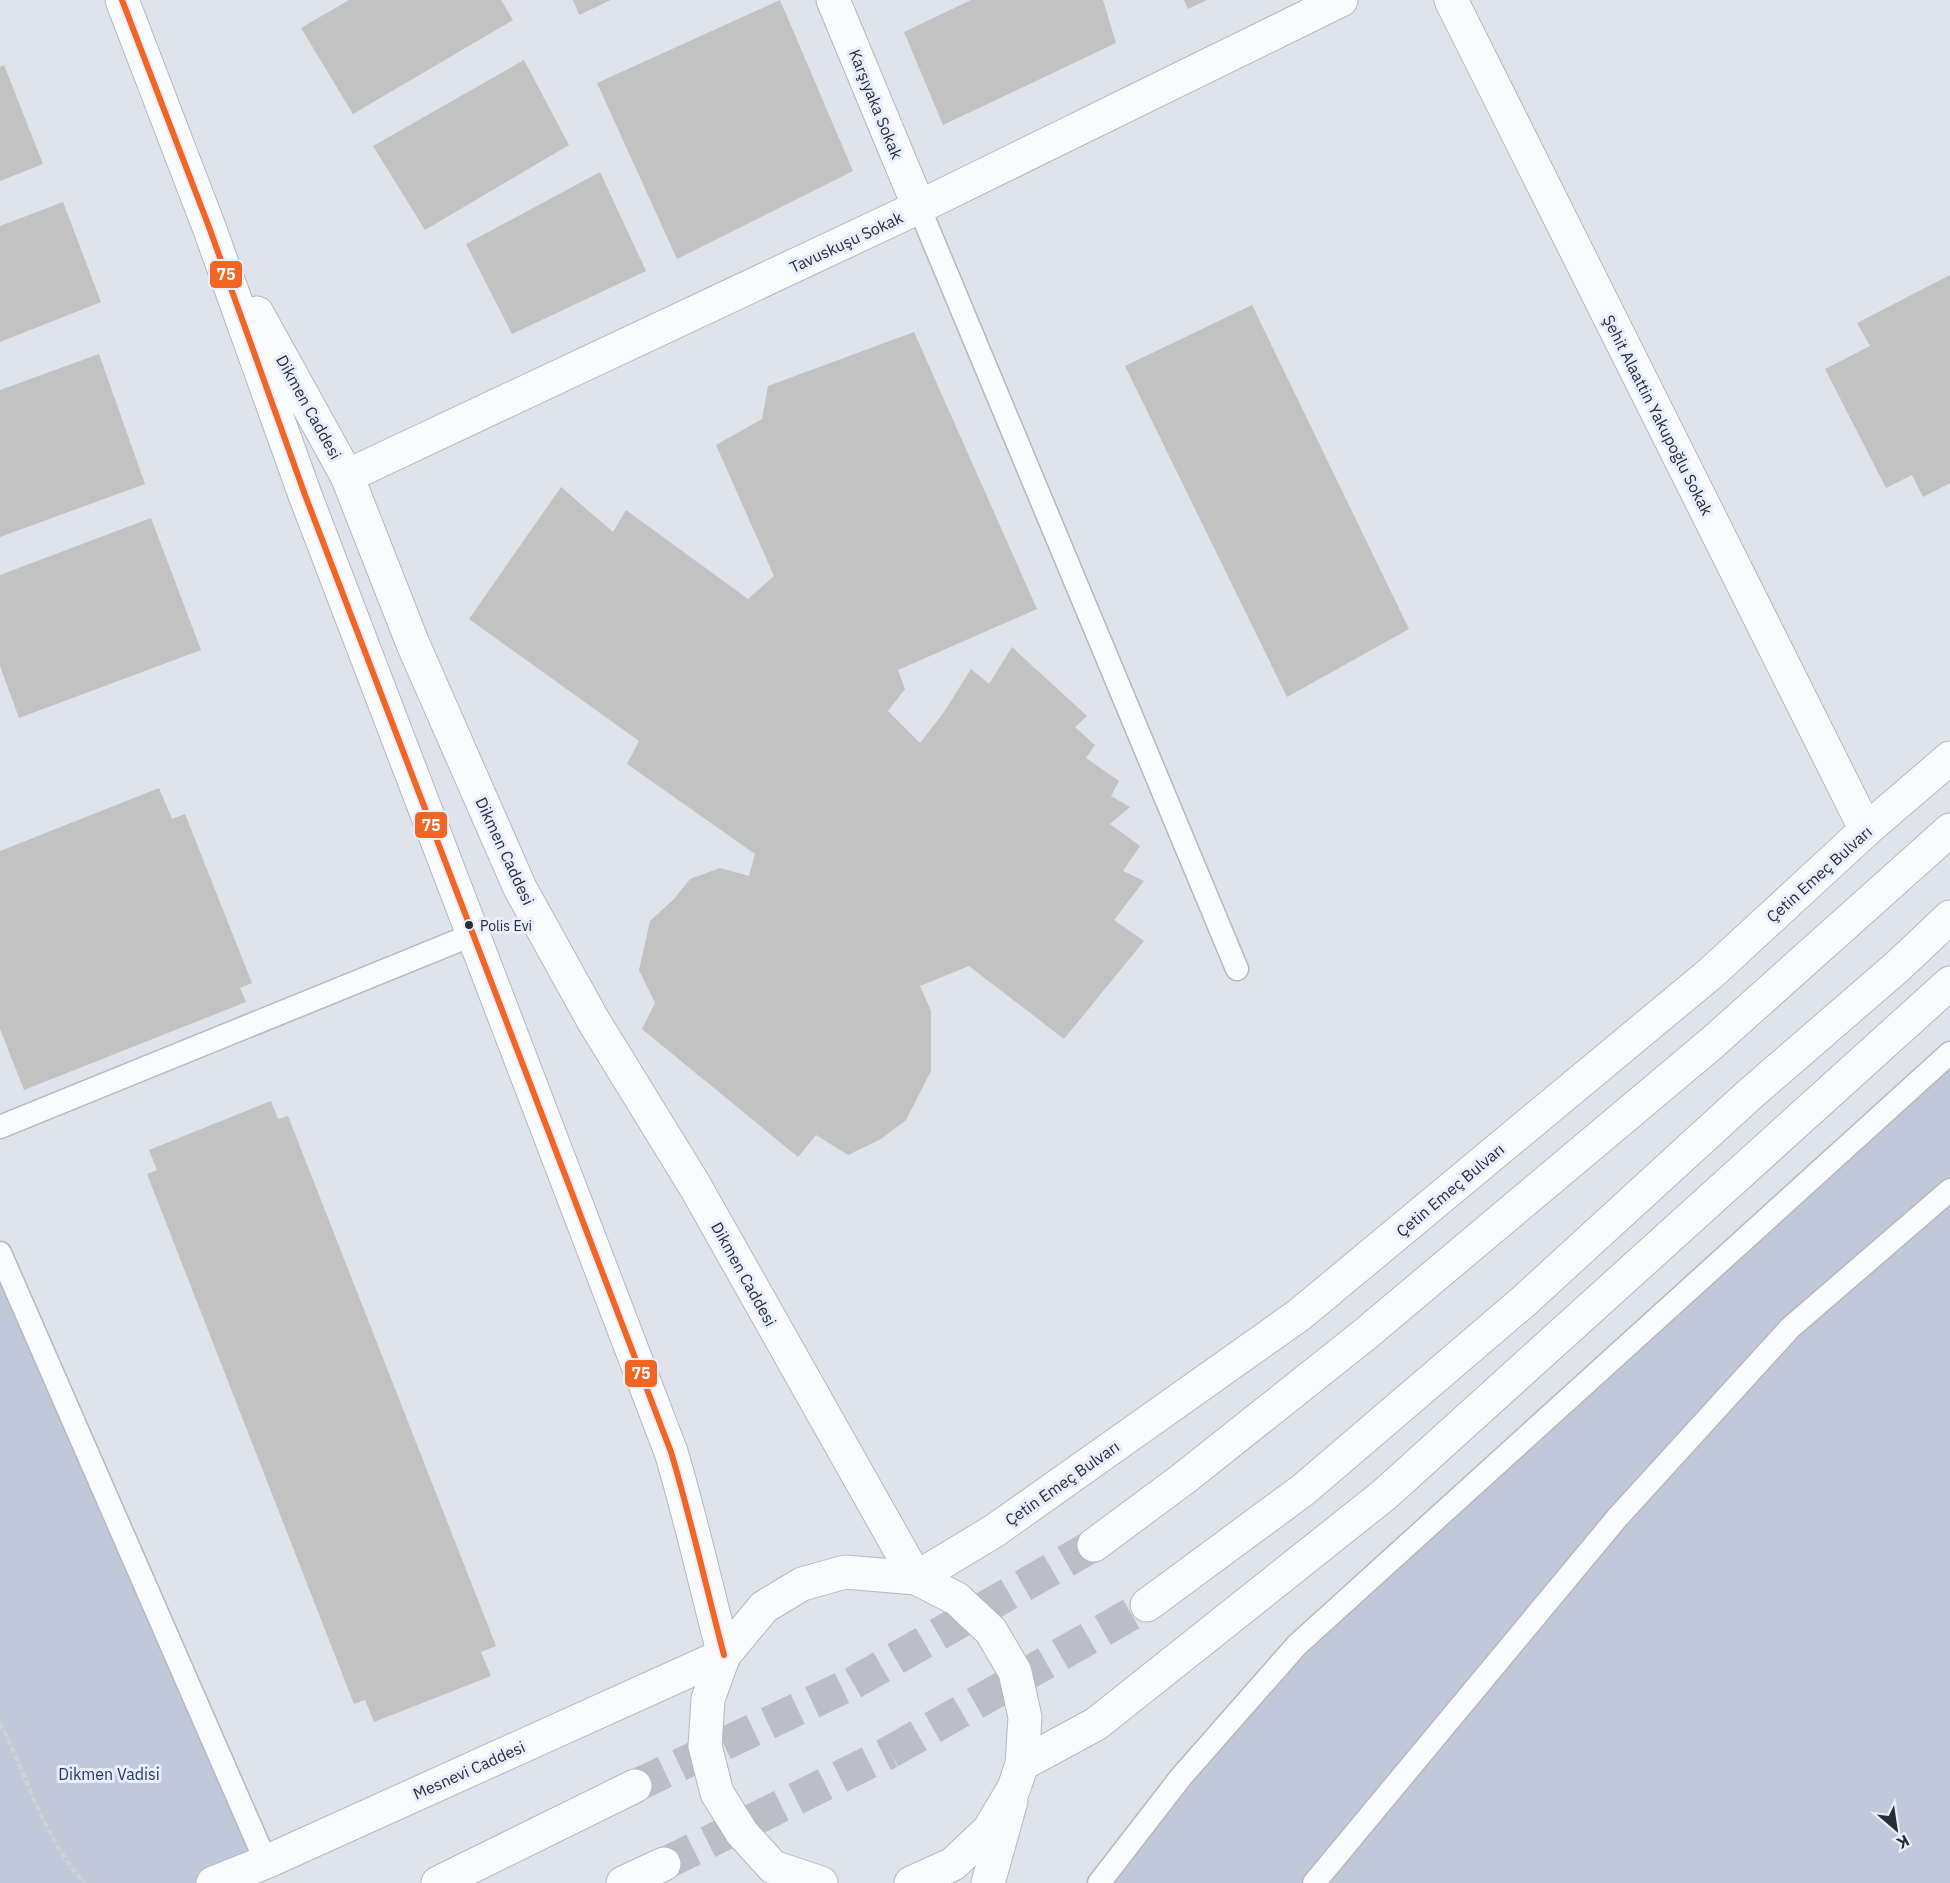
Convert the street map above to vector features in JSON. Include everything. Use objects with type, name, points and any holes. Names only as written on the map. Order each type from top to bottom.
[{"type":"main road","name":"Dikmen Caddesi","points":[[122,0],[209,227],[305,495],[670,1452],[691,1520],[724,1655]]},
{"type":"main road","name":"Karşıyaka Sokak","points":[[833,0],[918,207]]},
{"type":"main road","name":"Tavuskuşu Sokak","points":[[305,495],[918,207],[1341,0]]},
{"type":"main road","name":"Şehit Alaattin Yakupoğlu Sokak","points":[[1451,0],[1866,830]]},
{"type":"main road","name":"Dikmen Caddesi","points":[[209,227],[347,476],[413,644],[520,888],[593,1020],[695,1186],[916,1578]]},
{"type":"main road","name":"Çetin Emeç Bulvarı","points":[[916,1578],[994,1531],[1299,1315],[1711,973],[1866,830],[1950,758]]},
{"type":"main road","points":[[1094,1545],[1184,1479],[1363,1336],[1712,1043],[1950,830]]},
{"type":"main road","points":[[1147,1605],[1303,1490],[1515,1308],[1749,1095],[1897,967],[1950,917]]},
{"type":"main road","points":[[910,1883],[953,1864],[990,1830],[1018,1776],[1095,1724],[1384,1495],[1950,983]]},
{"type":"main road","points":[[813,1882],[773,1867],[742,1833],[717,1793],[705,1746],[708,1699],[724,1655],[764,1607],[802,1584],[845,1572],[916,1578],[957,1599],[991,1631],[1014,1672],[1025,1717],[1018,1776],[988,1883]]},
{"type":"main road","name":"Mesnevi Caddesi","points":[[213,1883],[266,1862],[724,1655]]},
{"type":"main road","points":[[438,1883],[635,1786]]},
{"type":"main road","points":[[623,1883],[664,1864]]},
{"type":"lane","points":[[918,207],[1238,969]]},
{"type":"lane","points":[[0,1127],[472,935]]},
{"type":"lane","points":[[1099,1883],[1181,1777],[1297,1645],[1950,1053]]},
{"type":"lane","points":[[1314,1883],[1617,1518],[1790,1328],[1950,1190]]},
{"type":"lane","points":[[0,1253],[266,1862]]},
{"type":"path","points":[[0,1723],[17,1756],[39,1814],[71,1868],[85,1883]]},
{"type":"green space","points":[[1950,1053],[1950,1883],[1099,1883],[1297,1645]]},
{"type":"green space","name":"Dikmen Vadisi","points":[[0,1253],[266,1862],[213,1883],[0,1883]]},
{"type":"building","points":[[349,0],[501,0],[513,20],[353,114],[301,28]]},
{"type":"building","points":[[573,0],[611,0],[579,15]]},
{"type":"building","points":[[780,0],[853,171],[677,259],[597,83]]},
{"type":"building","points":[[971,0],[1103,0],[1116,43],[943,125],[904,32]]},
{"type":"building","points":[[1184,0],[1207,0],[1188,9]]},
{"type":"building","points":[[524,60],[569,145],[425,230],[373,146]]},
{"type":"building","points":[[4,65],[43,164],[0,181],[0,67]]},
{"type":"building","points":[[600,172],[646,271],[512,334],[466,244]]},
{"type":"building","points":[[63,202],[101,302],[0,342],[0,226]]},
{"type":"building","points":[[1950,275],[1950,483],[1923,497],[1912,475],[1886,488],[1825,369],[1870,346],[1857,323]]},
{"type":"building","points":[[1252,305],[1409,629],[1287,697],[1125,366]]},
{"type":"building","points":[[914,332],[1037,609],[898,670],[905,689],[888,711],[920,743],[944,712],[971,669],[989,684],[1012,647],[1087,716],[1075,727],[1095,745],[1086,758],[1119,781],[1111,796],[1130,807],[1110,824],[1140,846],[1123,871],[1144,881],[1114,920],[1144,941],[1064,1039],[969,966],[920,986],[931,1011],[931,1071],[906,1120],[881,1139],[848,1155],[816,1135],[798,1157],[642,1029],[655,1003],[639,970],[650,921],[674,899],[690,879],[720,868],[749,876],[755,854],[627,764],[639,741],[469,619],[561,487],[613,532],[626,510],[748,599],[774,576],[716,445],[762,419],[768,386]]},
{"type":"building","points":[[99,354],[145,484],[0,537],[0,390]]},
{"type":"building","points":[[151,518],[201,650],[19,718],[0,666],[0,575]]},
{"type":"building","points":[[159,788],[172,819],[185,814],[252,983],[240,988],[246,1002],[24,1090],[0,1029],[0,851]]},
{"type":"building","points":[[271,1101],[278,1119],[288,1116],[496,1646],[481,1652],[491,1676],[374,1722],[365,1700],[354,1704],[147,1174],[157,1170],[149,1150]]},
{"type":"tunnel","points":[[853,1683],[1094,1545]]},
{"type":"tunnel","points":[[890,1752],[1147,1605]]},
{"type":"tunnel","points":[[635,1786],[853,1683]]},
{"type":"tunnel","points":[[664,1864],[890,1752]]},
{"type":"transit line","name":"75","points":[[122,0],[209,227],[305,495],[671,1452],[724,1655]]},
{"type":"place","name":"Polis Evi","points":[[469,925]]}]
